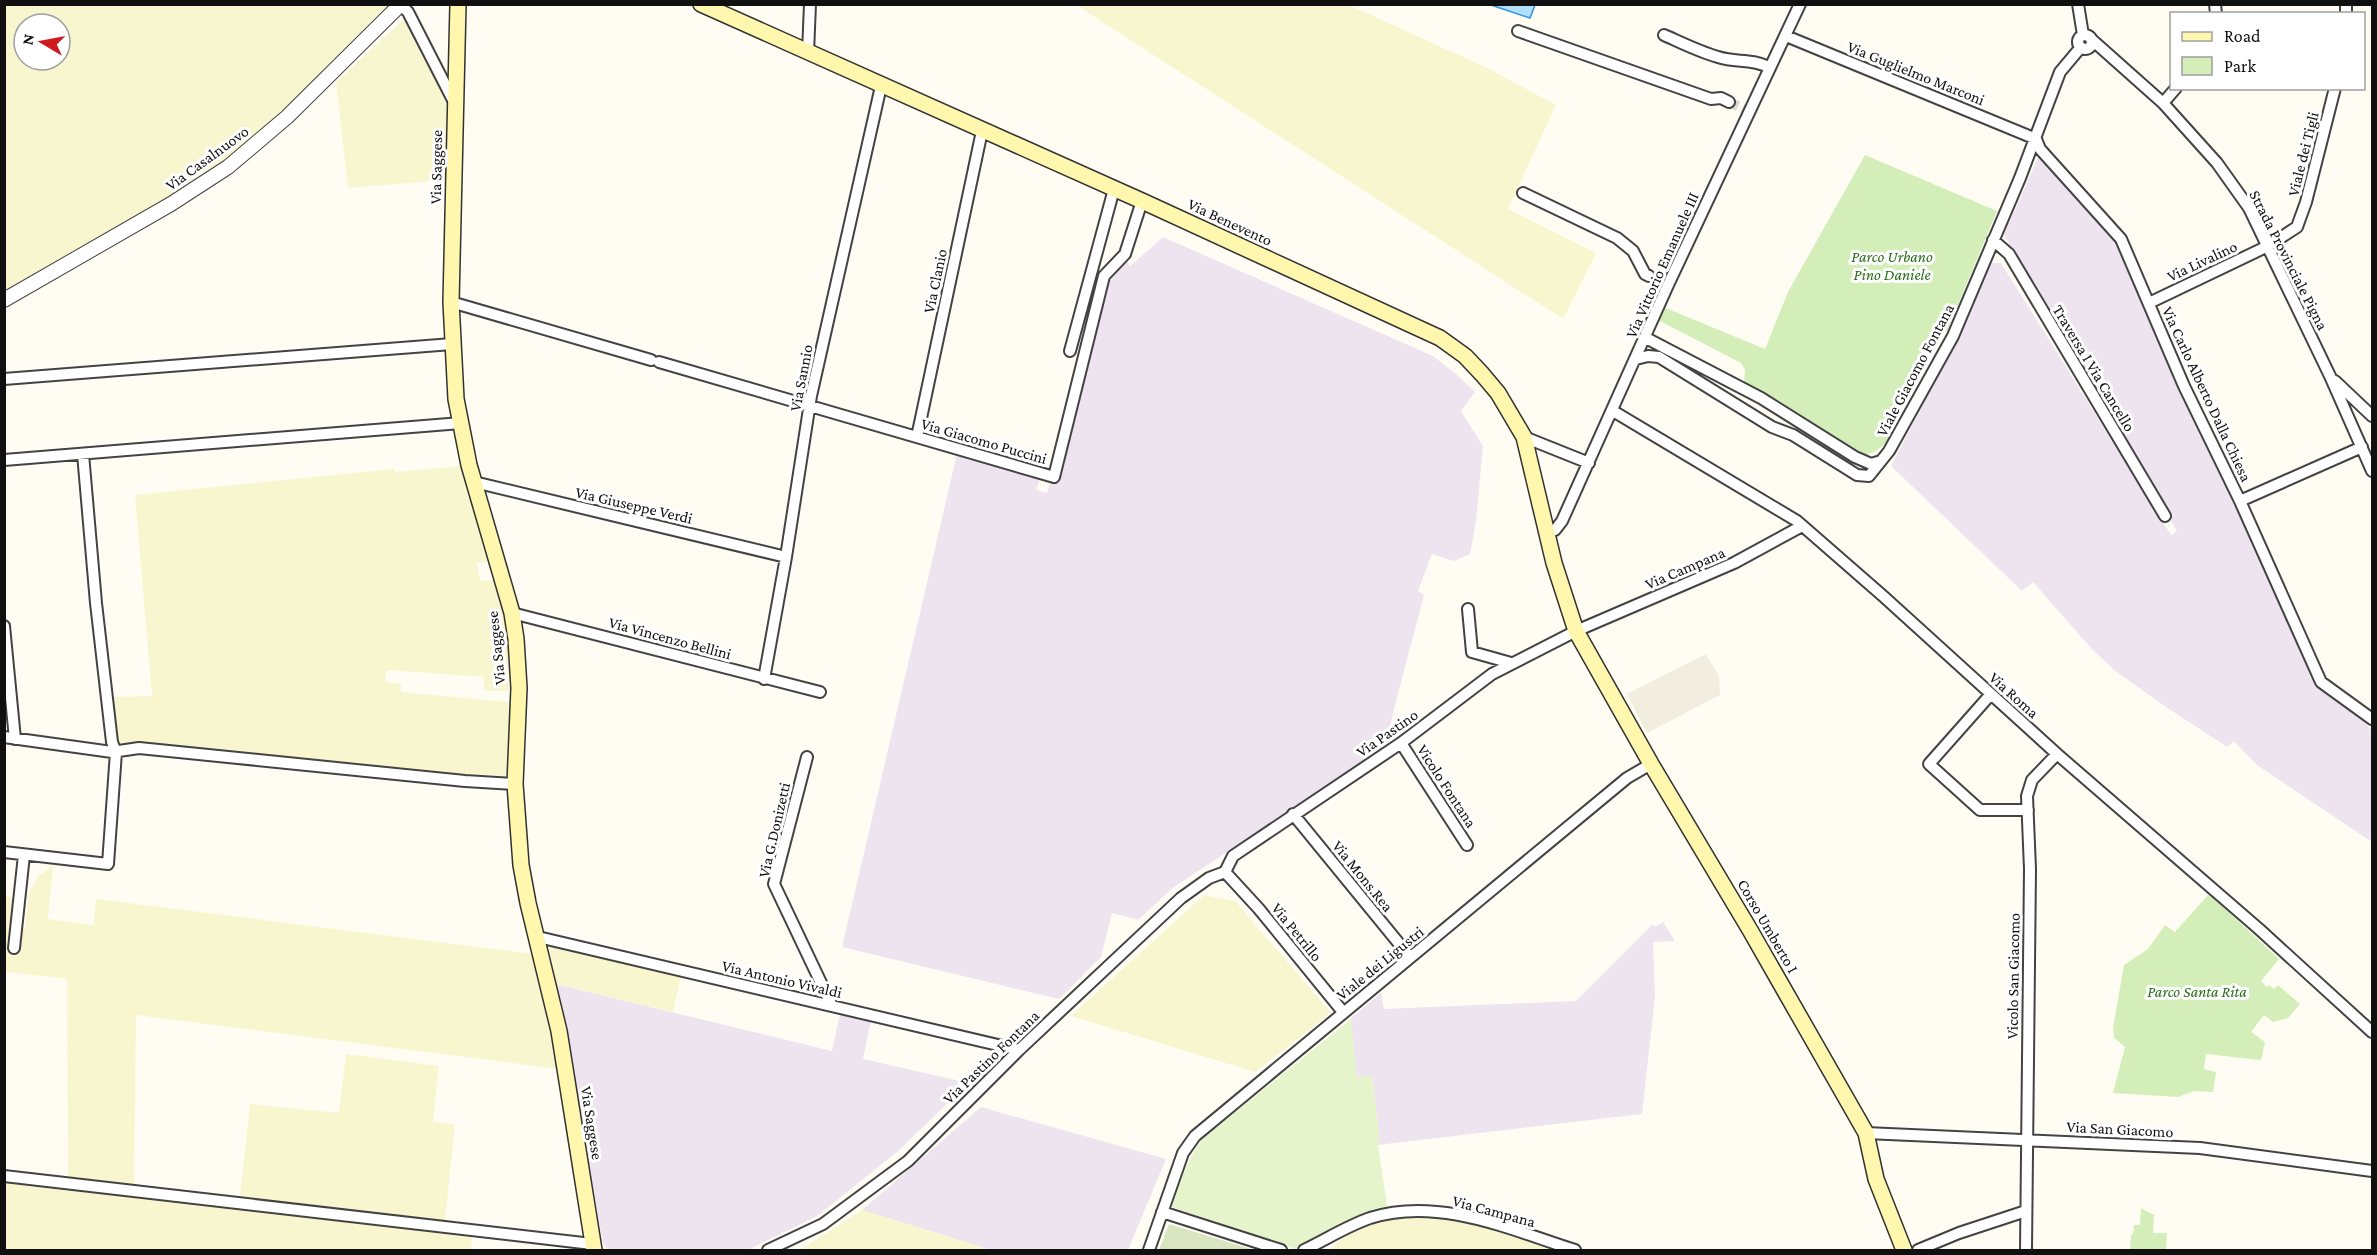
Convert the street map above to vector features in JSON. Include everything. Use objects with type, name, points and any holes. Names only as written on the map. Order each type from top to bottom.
[{"type":"main road","name":"Via Saggese","points":[[458,4],[451,302],[456,399],[474,482],[512,613],[519,688],[515,784],[521,865],[559,1031],[593,1247]]},
{"type":"main road","name":"Via Benevento","points":[[700,4],[1142,201],[1440,338],[1465,357],[1482,374],[1512,414],[1524,437],[1569,615],[1576,631]]},
{"type":"main road","name":"Corso Umberto I","points":[[1576,631],[1866,1133],[1876,1179],[1904,1251]]},
{"type":"street","points":[[401,4],[408,12],[455,104]]},
{"type":"street","name":"Via Casalnuovo","points":[[4,300],[171,204],[228,167],[287,117],[401,4]]},
{"type":"street","points":[[808,53],[810,4]]},
{"type":"street","name":"Via Vittorio Emanuele III","points":[[1548,532],[1555,530],[1562,521],[1646,338],[1667,284],[1746,110],[1786,36],[1800,4]]},
{"type":"street","points":[[2078,4],[2087,37]]},
{"type":"street","points":[[1518,31],[1711,99],[1721,98],[1729,102]]},
{"type":"street","points":[[1664,35],[1716,57],[1756,61],[1769,67]]},
{"type":"street","name":"Via Guglielmo Marconi","points":[[1786,36],[2036,139]]},
{"type":"street","name":"Viale Giacomo Fontana","points":[[1646,338],[1761,398],[1855,458],[1871,464],[1881,461],[1889,451],[1953,336],[2036,139],[2060,72],[2081,47],[2078,42],[2087,37]]},
{"type":"street","name":"Strada Provinciale Pigna","points":[[2087,37],[2163,103],[2217,163],[2249,208],[2352,424],[2367,447],[2373,471]]},
{"type":"street","name":"Via Sannio","points":[[764,679],[810,406],[881,86]]},
{"type":"street","points":[[2163,103],[2174,90]]},
{"type":"street","name":"Viale dei Tigli","points":[[2268,246],[2297,227],[2306,202],[2334,90]]},
{"type":"street","name":"Via Clanio","points":[[916,437],[982,131]]},
{"type":"street","name":"Via Carlo Alberto Dalla Chiesa","points":[[2036,139],[2040,148],[2121,239],[2184,386],[2240,501],[2321,682],[2373,719]]},
{"type":"street","points":[[1070,351],[1114,189]]},
{"type":"street","points":[[1523,193],[1617,238],[1633,251],[1645,274],[1649,276]]},
{"type":"street","name":"Via Giacomo Puccini","points":[[451,302],[1054,477],[1104,276],[1125,254],[1142,201]]},
{"type":"street","name":"Traversa I Via Cancello","points":[[1993,240],[2009,254],[2165,516]]},
{"type":"street","name":"Via Livalino","points":[[2149,303],[2268,246]]},
{"type":"street","points":[[4,379],[452,344]]},
{"type":"street","points":[[1636,359],[1648,356],[1659,357],[1857,475],[1869,476],[1881,461]]},
{"type":"street","points":[[2331,376],[2371,415]]},
{"type":"street","name":"Via Roma","points":[[1613,411],[1802,526],[2373,1032]]},
{"type":"street","points":[[2352,424],[2354,417],[2360,413],[2371,415]]},
{"type":"street","points":[[4,460],[461,423]]},
{"type":"street","points":[[1524,437],[1589,463]]},
{"type":"street","points":[[2240,501],[2367,447]]},
{"type":"street","points":[[4,852],[108,864],[116,752],[112,742],[96,603],[83,454]]},
{"type":"street","name":"Via Giuseppe Verdi","points":[[474,482],[786,557]]},
{"type":"street","name":"Via Campana","points":[[1576,631],[1734,563],[1802,526]]},
{"type":"street","points":[[1468,609],[1472,652],[1511,663]]},
{"type":"street","name":"Via Vincenzo Bellini","points":[[512,613],[820,692]]},
{"type":"street","points":[[4,626],[10,738],[116,752],[139,748],[453,780],[515,784]]},
{"type":"street","name":"Via Pastino","points":[[1225,872],[1233,856],[1401,743],[1492,674],[1576,631]]},
{"type":"street","points":[[1990,694],[1929,764],[1980,810],[2028,810]]},
{"type":"street","name":"Vicolo Fontana","points":[[1401,743],[1467,844]]},
{"type":"street","name":"Vicolo San Giacomo","points":[[2026,1251],[2029,787],[2057,754]]},
{"type":"street","name":"Via G.Donizetti","points":[[807,757],[774,884],[832,1006]]},
{"type":"street","name":"Viale dei Ligustri","points":[[1149,1251],[1183,1153],[1195,1136],[1627,778],[1651,764]]},
{"type":"street","name":"Via Mons.Rea","points":[[1293,814],[1410,957]]},
{"type":"street","points":[[14,948],[24,855]]},
{"type":"street","name":"Via Petrillo","points":[[1225,872],[1259,909],[1342,1012]]},
{"type":"street","name":"Via Pastino Fontana","points":[[768,1251],[823,1224],[908,1161],[1019,1050],[1181,898],[1209,878],[1225,872]]},
{"type":"street","name":"Via Antonio Vivaldi","points":[[538,937],[1019,1050]]},
{"type":"street","name":"Via San Giacomo","points":[[1866,1133],[2200,1148],[2373,1171]]},
{"type":"street","points":[[4,1176],[593,1247]]},
{"type":"street","name":"Via Campana","points":[[1304,1251],[1369,1218],[1396,1213],[1434,1211],[1473,1218],[1575,1251]]},
{"type":"street","points":[[1918,1251],[1959,1233],[2026,1211]]},
{"type":"street","points":[[1162,1212],[1281,1251]]},
{"type":"shaded area","points":[[4,5],[392,5],[277,121],[214,172],[5,296]]},
{"type":"shaded area","points":[[1076,5],[1349,5],[1485,67],[1556,105],[1508,209],[1596,253],[1563,319]]},
{"type":"shaded area","points":[[405,18],[448,107],[446,180],[348,188],[336,82]]},
{"type":"shaded area","points":[[2038,157],[2116,243],[2317,685],[2360,717],[2372,730],[2372,842],[2257,765],[2234,741],[2227,747],[2113,669],[2090,647],[2033,582],[2022,591],[1891,466],[1950,352],[1991,263],[2001,263],[2171,535],[2177,531],[2004,235]]},
{"type":"shaded area","points":[[1163,237],[1433,356],[1475,392],[1461,411],[1483,446],[1476,521],[1470,554],[1454,561],[1432,554],[1418,591],[1424,595],[1395,705],[1387,740],[1388,746],[1174,887],[1138,920],[1112,913],[1101,957],[1059,999],[842,947],[957,454],[1041,476],[1036,490],[1047,493],[1107,278],[1122,253],[1130,266]]},
{"type":"shaded area","points":[[461,466],[490,561],[477,563],[480,581],[495,580],[502,602],[508,646],[509,691],[484,691],[484,677],[387,670],[385,682],[401,684],[401,692],[510,704],[505,776],[361,767],[165,746],[126,744],[118,741],[113,697],[152,696],[135,495],[394,469],[395,472]]},
{"type":"shaded area","points":[[1706,654],[1719,676],[1720,695],[1647,733],[1627,694]]},
{"type":"shaded area","points":[[53,865],[48,919],[94,925],[96,899],[534,954],[558,1069],[136,1015],[134,1187],[68,1179],[67,979],[5,972],[5,896],[14,898],[10,926],[25,928],[29,893],[38,877]]},
{"type":"shaded area","points":[[1204,895],[1235,901],[1331,1013],[1255,1072],[1071,1016]]},
{"type":"shaded area","points":[[1663,922],[1675,941],[1653,942],[1655,997],[1642,1114],[1378,1145],[1379,1134],[1372,1076],[1357,1078],[1350,1019],[1381,993],[1384,1009],[1576,1001],[1653,924],[1655,927]]},
{"type":"shaded area","points":[[548,944],[681,976],[673,1012],[556,984]]},
{"type":"shaded area","points":[[556,984],[832,1051],[840,1014],[871,1020],[863,1059],[969,1083],[897,1152],[817,1216],[748,1250],[608,1250],[603,1243]]},
{"type":"shaded area","points":[[346,1054],[439,1066],[433,1122],[455,1124],[445,1221],[240,1197],[250,1104],[339,1113]]},
{"type":"shaded area","points":[[981,1107],[1166,1159],[1128,1250],[991,1250],[862,1210]]},
{"type":"shaded area","points":[[5,1180],[472,1236],[471,1250],[5,1250]]},
{"type":"shaded area","points":[[862,1210],[991,1250],[800,1250]]},
{"type":"shaded area","points":[[1434,1216],[1472,1222],[1557,1250],[1331,1250],[1339,1241],[1370,1223],[1396,1218]]},
{"type":"green space","name":"Parco Urbano Pino Daniele","points":[[1865,155],[1997,211],[1947,331],[1938,328],[1893,416],[1900,420],[1883,446],[1866,455],[1744,382],[1745,370],[1741,363],[1658,320],[1663,307],[1765,349],[1788,292]]},
{"type":"green space","name":"Parco Santa Rita","points":[[2209,894],[2279,959],[2261,981],[2267,987],[2269,985],[2274,989],[2278,985],[2300,1004],[2288,1018],[2273,1022],[2264,1015],[2251,1032],[2265,1042],[2261,1060],[2206,1054],[2204,1069],[2216,1072],[2213,1092],[2194,1091],[2178,1097],[2113,1093],[2125,1047],[2114,1038],[2113,1028],[2124,965],[2148,949],[2165,925],[2175,932]]},
{"type":"green space","points":[[1351,1019],[1357,1078],[1372,1075],[1379,1134],[1378,1145],[1388,1212],[1362,1217],[1295,1249],[1172,1207],[1189,1161],[1205,1137]]},
{"type":"green space","points":[[2141,1208],[2154,1215],[2153,1233],[2167,1233],[2166,1250],[2130,1250],[2134,1225],[2140,1225]]},
{"type":"green space","points":[[1169,1224],[1254,1250],[1159,1250]]},
{"type":"water","points":[[1535,4],[1530,18],[1491,5]]},
{"type":"tunnel","points":[[1729,102],[1744,109]]},
{"type":"tunnel","points":[[1649,276],[1665,283]]}]
